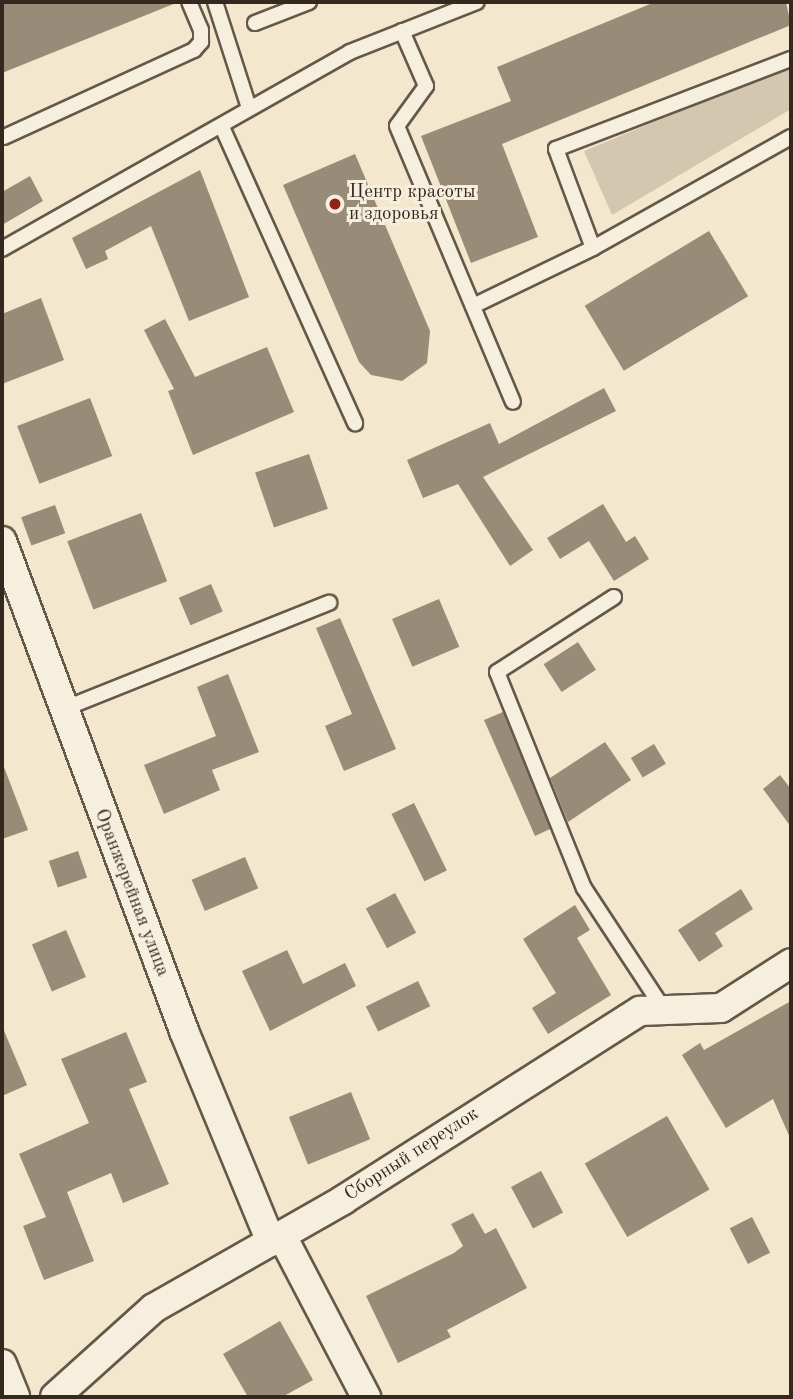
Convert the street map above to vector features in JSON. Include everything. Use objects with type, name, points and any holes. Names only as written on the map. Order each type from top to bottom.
[{"type":"street","name":"Оранжерейная улица","points":[[2,541],[61,710],[184,1031],[276,1239],[366,1397]]},
{"type":"street","name":"Сборный переулок","points":[[55,1397],[154,1308],[276,1239],[640,1012],[721,1008],[791,963]]},
{"type":"street","points":[[2,1364],[15,1397]]},
{"type":"lane","points":[[4,137],[194,50],[201,42],[201,30],[189,2]]},
{"type":"lane","points":[[215,2],[249,108]]},
{"type":"lane","points":[[255,23],[309,2]]},
{"type":"lane","points":[[2,249],[222,127],[249,108],[350,52],[477,2]]},
{"type":"lane","points":[[402,31],[426,86],[397,126],[513,402]]},
{"type":"lane","points":[[593,248],[556,149],[791,59]]},
{"type":"lane","points":[[222,127],[355,423]]},
{"type":"lane","points":[[472,306],[593,248],[791,137]]},
{"type":"lane","points":[[614,597],[497,672],[584,887],[664,1010]]},
{"type":"lane","points":[[61,710],[328,603]]},
{"type":"shaded area","points":[[791,65],[791,109],[612,215],[584,151]]},
{"type":"building","points":[[2,2],[176,2],[176,3],[2,73]]},
{"type":"building","points":[[655,2],[786,2],[791,25],[502,144],[538,237],[471,263],[421,136],[511,101],[497,67]]},
{"type":"building","points":[[355,154],[430,331],[427,363],[402,381],[371,375],[359,362],[283,185]]},
{"type":"building","points":[[200,170],[249,297],[189,321],[151,226],[105,251],[108,259],[86,269],[72,238]]},
{"type":"building","points":[[30,176],[43,201],[2,225],[2,192]]},
{"type":"building","points":[[709,231],[748,296],[624,371],[585,306]]},
{"type":"building","points":[[41,298],[64,360],[2,384],[2,314]]},
{"type":"building","points":[[165,319],[195,377],[267,347],[294,412],[193,455],[168,391],[174,389],[144,330]]},
{"type":"building","points":[[604,388],[616,411],[483,477],[533,550],[510,566],[458,484],[423,498],[407,460],[490,423],[499,444]]},
{"type":"building","points":[[90,398],[112,456],[39,484],[17,426]]},
{"type":"building","points":[[309,454],[328,509],[274,527],[255,473]]},
{"type":"building","points":[[603,504],[626,542],[635,536],[649,559],[614,581],[589,541],[560,559],[547,538]]},
{"type":"building","points":[[55,505],[65,533],[31,546],[21,517]]},
{"type":"building","points":[[141,513],[167,581],[93,609],[67,541]]},
{"type":"building","points":[[211,584],[223,612],[191,625],[179,598]]},
{"type":"building","points":[[439,599],[459,647],[412,667],[392,619]]},
{"type":"building","points":[[340,618],[396,749],[344,771],[325,726],[352,714],[316,628]]},
{"type":"building","points":[[578,642],[596,670],[562,692],[544,664]]},
{"type":"building","points":[[228,674],[259,752],[212,770],[220,790],[164,814],[144,765],[216,736],[197,687]]},
{"type":"building","points":[[503,712],[550,829],[535,836],[484,720]]},
{"type":"building","points":[[605,742],[631,780],[568,822],[550,778]]},
{"type":"building","points":[[654,744],[666,764],[643,778],[631,758]]},
{"type":"building","points":[[4,767],[28,830],[2,839],[2,768]]},
{"type":"building","points":[[780,775],[791,789],[791,827],[763,789]]},
{"type":"building","points":[[414,803],[447,870],[424,881],[392,814]]},
{"type":"building","points":[[78,851],[87,877],[58,888],[49,861]]},
{"type":"building","points":[[245,857],[258,888],[205,911],[192,880]]},
{"type":"building","points":[[741,889],[753,909],[715,933],[723,946],[699,962],[678,930]]},
{"type":"building","points":[[395,893],[416,933],[387,948],[366,908]]},
{"type":"building","points":[[575,905],[590,930],[577,938],[611,995],[548,1034],[532,1008],[556,993],[523,939]]},
{"type":"building","points":[[66,930],[86,977],[52,991],[32,944]]},
{"type":"building","points":[[287,950],[303,984],[345,963],[356,986],[270,1031],[242,971]]},
{"type":"building","points":[[418,981],[430,1006],[378,1032],[366,1006]]},
{"type":"building","points":[[791,1001],[791,1140],[773,1099],[726,1128],[682,1055],[700,1043],[704,1050]]},
{"type":"building","points":[[2,1026],[27,1085],[2,1096]]},
{"type":"building","points":[[126,1032],[147,1082],[129,1089],[169,1184],[123,1203],[111,1173],[67,1192],[94,1261],[44,1280],[23,1226],[46,1217],[19,1154],[89,1123],[61,1059]]},
{"type":"building","points":[[351,1092],[370,1139],[308,1164],[289,1117]]},
{"type":"building","points":[[667,1116],[710,1190],[627,1237],[585,1164]]},
{"type":"building","points":[[541,1171],[563,1212],[533,1228],[511,1187]]},
{"type":"building","points":[[473,1213],[485,1234],[496,1228],[527,1288],[447,1330],[451,1337],[398,1363],[366,1296],[454,1253],[463,1246],[451,1224]]},
{"type":"building","points":[[752,1217],[770,1253],[748,1264],[730,1228]]},
{"type":"building","points":[[280,1321],[313,1380],[282,1397],[248,1397],[223,1354]]},
{"type":"place","name":"Центр красоты и здоровья","points":[[335,204]]}]
